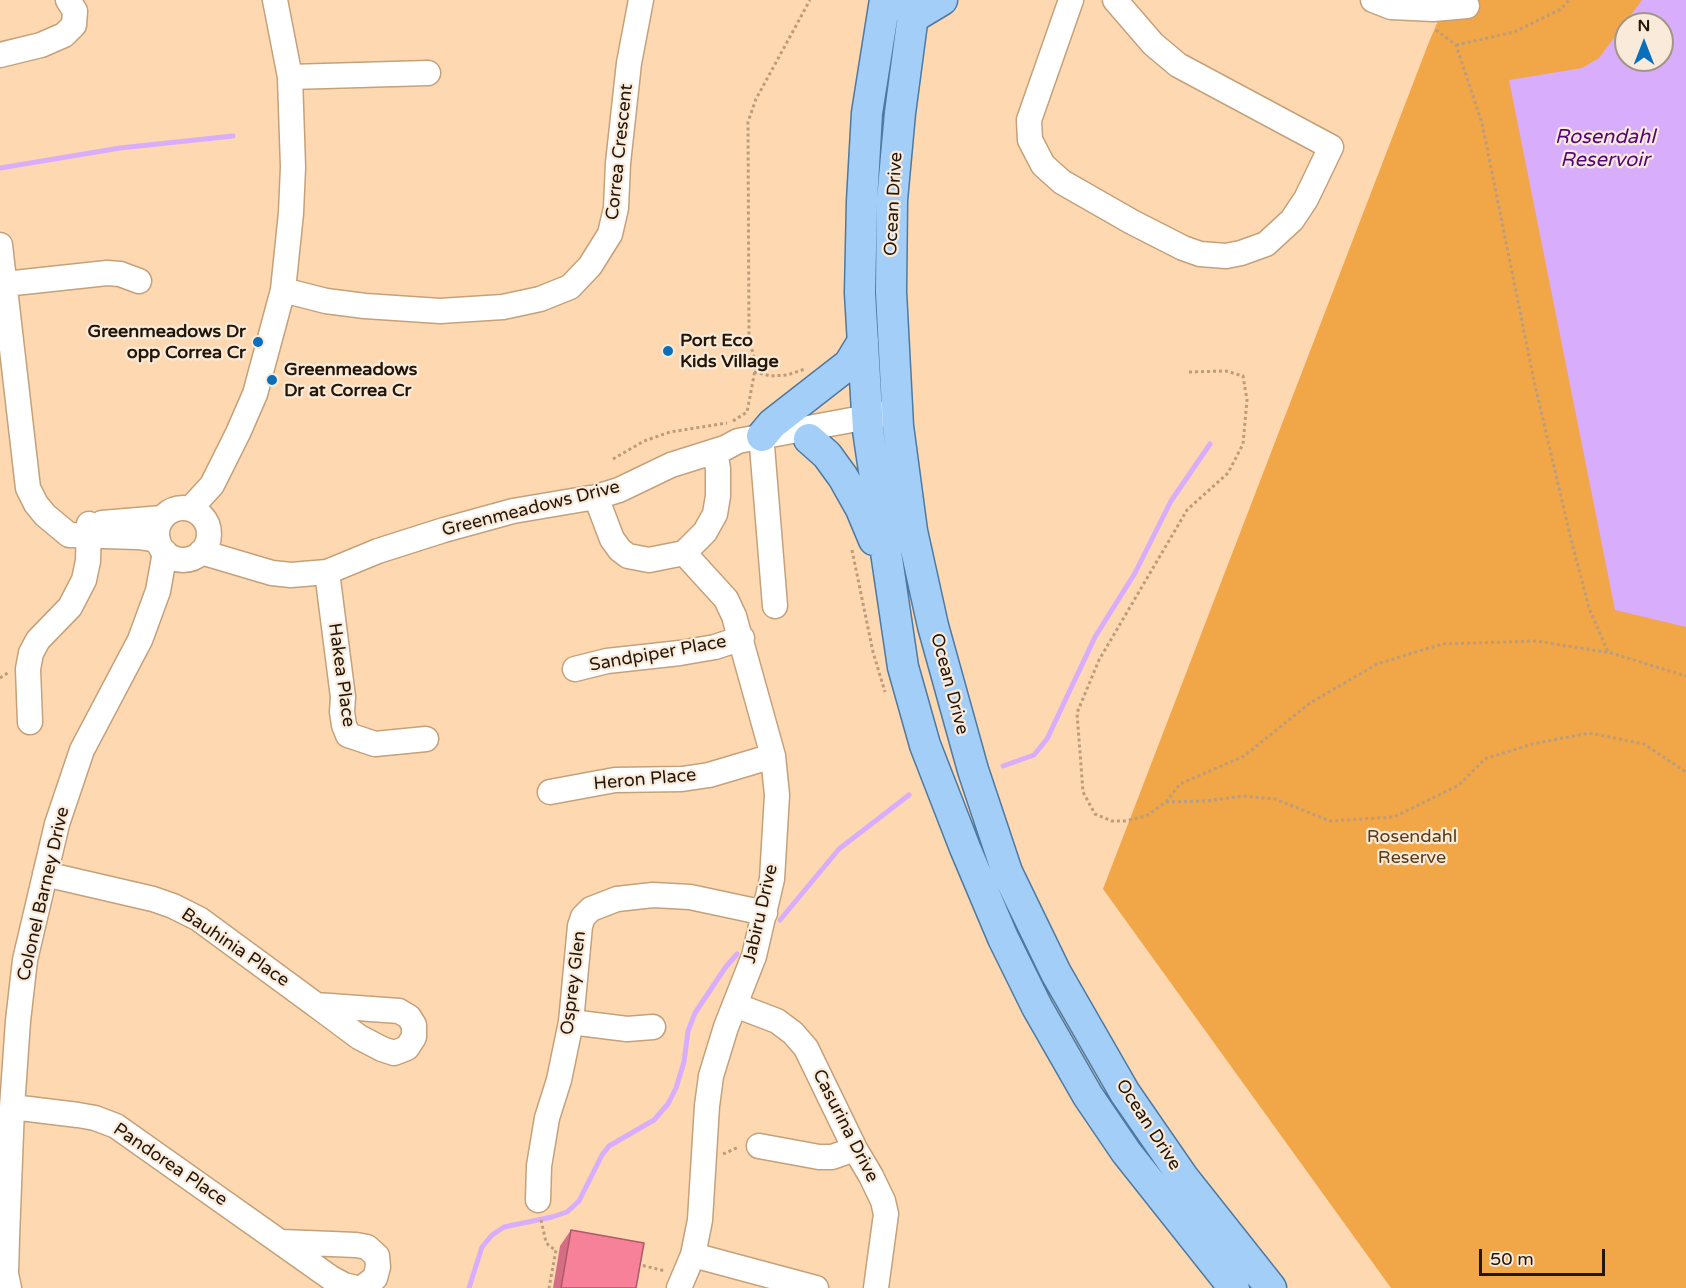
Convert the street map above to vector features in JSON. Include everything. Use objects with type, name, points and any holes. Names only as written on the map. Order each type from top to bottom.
[{"type":"main road","name":"Ocean Drive","points":[[885,0],[867,124],[860,282],[868,424],[903,667],[925,745],[965,848],[1004,938],[1048,1027],[1088,1096],[1126,1152],[1234,1288]]},
{"type":"main road","points":[[914,9],[942,0]]},
{"type":"main road","name":"Ocean Drive","points":[[914,9],[900,113],[892,201],[891,292],[898,419],[912,531],[933,626],[973,770],[1007,872],[1056,973],[1125,1093],[1183,1177],[1271,1288]]},
{"type":"main road","points":[[762,441],[772,424],[849,364],[863,341]]},
{"type":"main road","points":[[809,439],[826,455],[843,477],[861,509],[874,542],[888,563]]},
{"type":"street","points":[[0,55],[41,45],[64,35],[74,25],[75,11],[68,0]]},
{"type":"street","points":[[0,245],[5,284],[5,339],[28,488],[36,504],[61,530],[69,534],[89,531],[183,536],[210,494],[212,485],[255,394],[282,290],[291,213],[293,167],[290,77],[274,0]]},
{"type":"street","name":"Correa Crescent","points":[[282,290],[326,301],[356,305],[440,311],[503,307],[540,300],[570,287],[590,266],[610,234],[616,208],[618,164],[629,63],[641,0]]},
{"type":"street","points":[[1071,0],[1029,120],[1030,140],[1043,165],[1062,182],[1183,248],[1213,256],[1226,256],[1241,254],[1266,244],[1292,220],[1306,198],[1331,147],[1178,65],[1153,44],[1115,0]]},
{"type":"street","points":[[1373,0],[1392,7],[1433,9],[1467,6]]},
{"type":"street","points":[[290,77],[428,74]]},
{"type":"street","points":[[5,284],[106,273],[120,274],[139,281]]},
{"type":"street","name":"Greenmeadows Drive","points":[[762,441],[898,419]]},
{"type":"street","name":"Greenmeadows Drive","points":[[183,536],[248,568],[291,575],[327,572],[378,550],[464,524],[540,505],[596,497],[619,490],[684,460],[738,441],[809,439],[868,424]]},
{"type":"street","points":[[762,441],[775,606]]},
{"type":"street","points":[[596,497],[612,539],[628,556],[649,560],[684,553],[705,532],[715,514],[720,449]]},
{"type":"street","points":[[30,722],[28,669],[31,653],[38,640],[76,597],[84,580],[89,531]]},
{"type":"street","name":"Colonel Barney Drive","points":[[9,1288],[6,1274],[12,1107],[25,960],[57,824],[82,750],[140,640],[158,591],[183,536]]},
{"type":"street","name":"Jabiru Drive","points":[[681,1283],[693,1255],[700,1220],[711,1076],[717,1052],[754,956],[772,879],[777,827],[773,756],[742,638],[726,599],[684,553]]},
{"type":"street","name":"Hakea Place","points":[[327,572],[343,697],[343,718],[348,735],[375,744],[426,739]]},
{"type":"street","name":"Sandpiper Place","points":[[575,669],[607,661],[715,647],[742,638]]},
{"type":"street","name":"Heron Place","points":[[550,792],[615,780],[682,779],[709,775],[773,756]]},
{"type":"street","name":"Bauhinia Place","points":[[45,874],[153,899],[173,906],[199,919],[316,1005]]},
{"type":"street","name":"Osprey Glen","points":[[538,1200],[539,1166],[570,1022],[580,926],[584,917],[591,909],[617,898],[653,895],[690,897],[765,914]]},
{"type":"street","name":"Casurina Drive","points":[[735,1005],[777,1021],[793,1033],[806,1048],[855,1149],[871,1176],[883,1201],[886,1214],[876,1288]]},
{"type":"street","points":[[570,1022],[627,1029],[653,1027]]},
{"type":"street","name":"Pandorea Place","points":[[12,1107],[95,1118],[116,1126],[331,1278],[356,1288]]},
{"type":"street","points":[[759,1146],[819,1157],[832,1157],[855,1149]]},
{"type":"street","points":[[282,1242],[367,1247],[377,1256],[378,1267],[375,1278],[362,1288]]},
{"type":"street","points":[[693,1255],[816,1288]]},
{"type":"path","points":[[613,459],[644,441],[670,432],[729,423],[747,412],[756,365],[749,338],[748,122],[756,99],[810,0]]},
{"type":"path","points":[[1456,45],[1514,32],[1561,9],[1569,0]]},
{"type":"path","points":[[1433,28],[1456,45],[1482,123],[1534,381],[1570,535],[1589,608],[1608,652]]},
{"type":"path","points":[[754,372],[771,376],[787,375],[802,369],[817,368],[830,379]]},
{"type":"path","points":[[1189,372],[1226,371],[1243,376],[1247,400],[1243,444],[1228,473],[1187,510],[1099,660],[1077,713],[1083,792],[1095,814],[1112,821],[1125,821],[1146,816],[1166,802],[1180,784],[1244,756],[1310,703],[1377,664],[1442,644],[1537,641],[1608,652],[1686,676]]},
{"type":"path","points":[[1166,802],[1206,801],[1243,796],[1275,799],[1330,821],[1394,817],[1459,785],[1485,759],[1532,744],[1589,733],[1644,744],[1686,772]]},
{"type":"path","points":[[704,1161],[734,1148],[759,1146]]},
{"type":"path","points":[[543,1227],[546,1242],[556,1250],[549,1288]]},
{"type":"path","points":[[632,1263],[659,1269],[681,1283]]},
{"type":"green space","name":"Rosendahl Reserve","points":[[1447,0],[1686,0],[1686,1288],[1391,1288],[1103,889]]},
{"type":"water","name":"Rosendahl Reservoir","points":[[1642,0],[1686,0],[1686,627],[1615,610],[1509,80],[1582,68],[1599,58],[1614,38],[1614,72],[1674,72],[1674,12],[1633,12]]},
{"type":"building","points":[[571,1230],[644,1243],[636,1288],[561,1288]]},
{"type":"waterway","points":[[0,168],[120,148],[233,136]]},
{"type":"waterway","points":[[1003,766],[1034,755],[1047,739],[1095,637],[1135,573],[1171,501],[1210,444]]},
{"type":"waterway","points":[[780,920],[839,849],[909,795]]},
{"type":"waterway","points":[[469,1288],[482,1247],[492,1235],[504,1227],[567,1212],[579,1201],[602,1155],[609,1146],[654,1120],[668,1104],[684,1062],[688,1031],[695,1013],[737,954]]},
{"type":"place","name":"Greenmeadows Dr opp Correa Cr","points":[[258,342]]},
{"type":"place","name":"Port Eco Kids Village","points":[[668,351]]},
{"type":"place","name":"Greenmeadows Dr at Correa Cr","points":[[272,380]]}]
